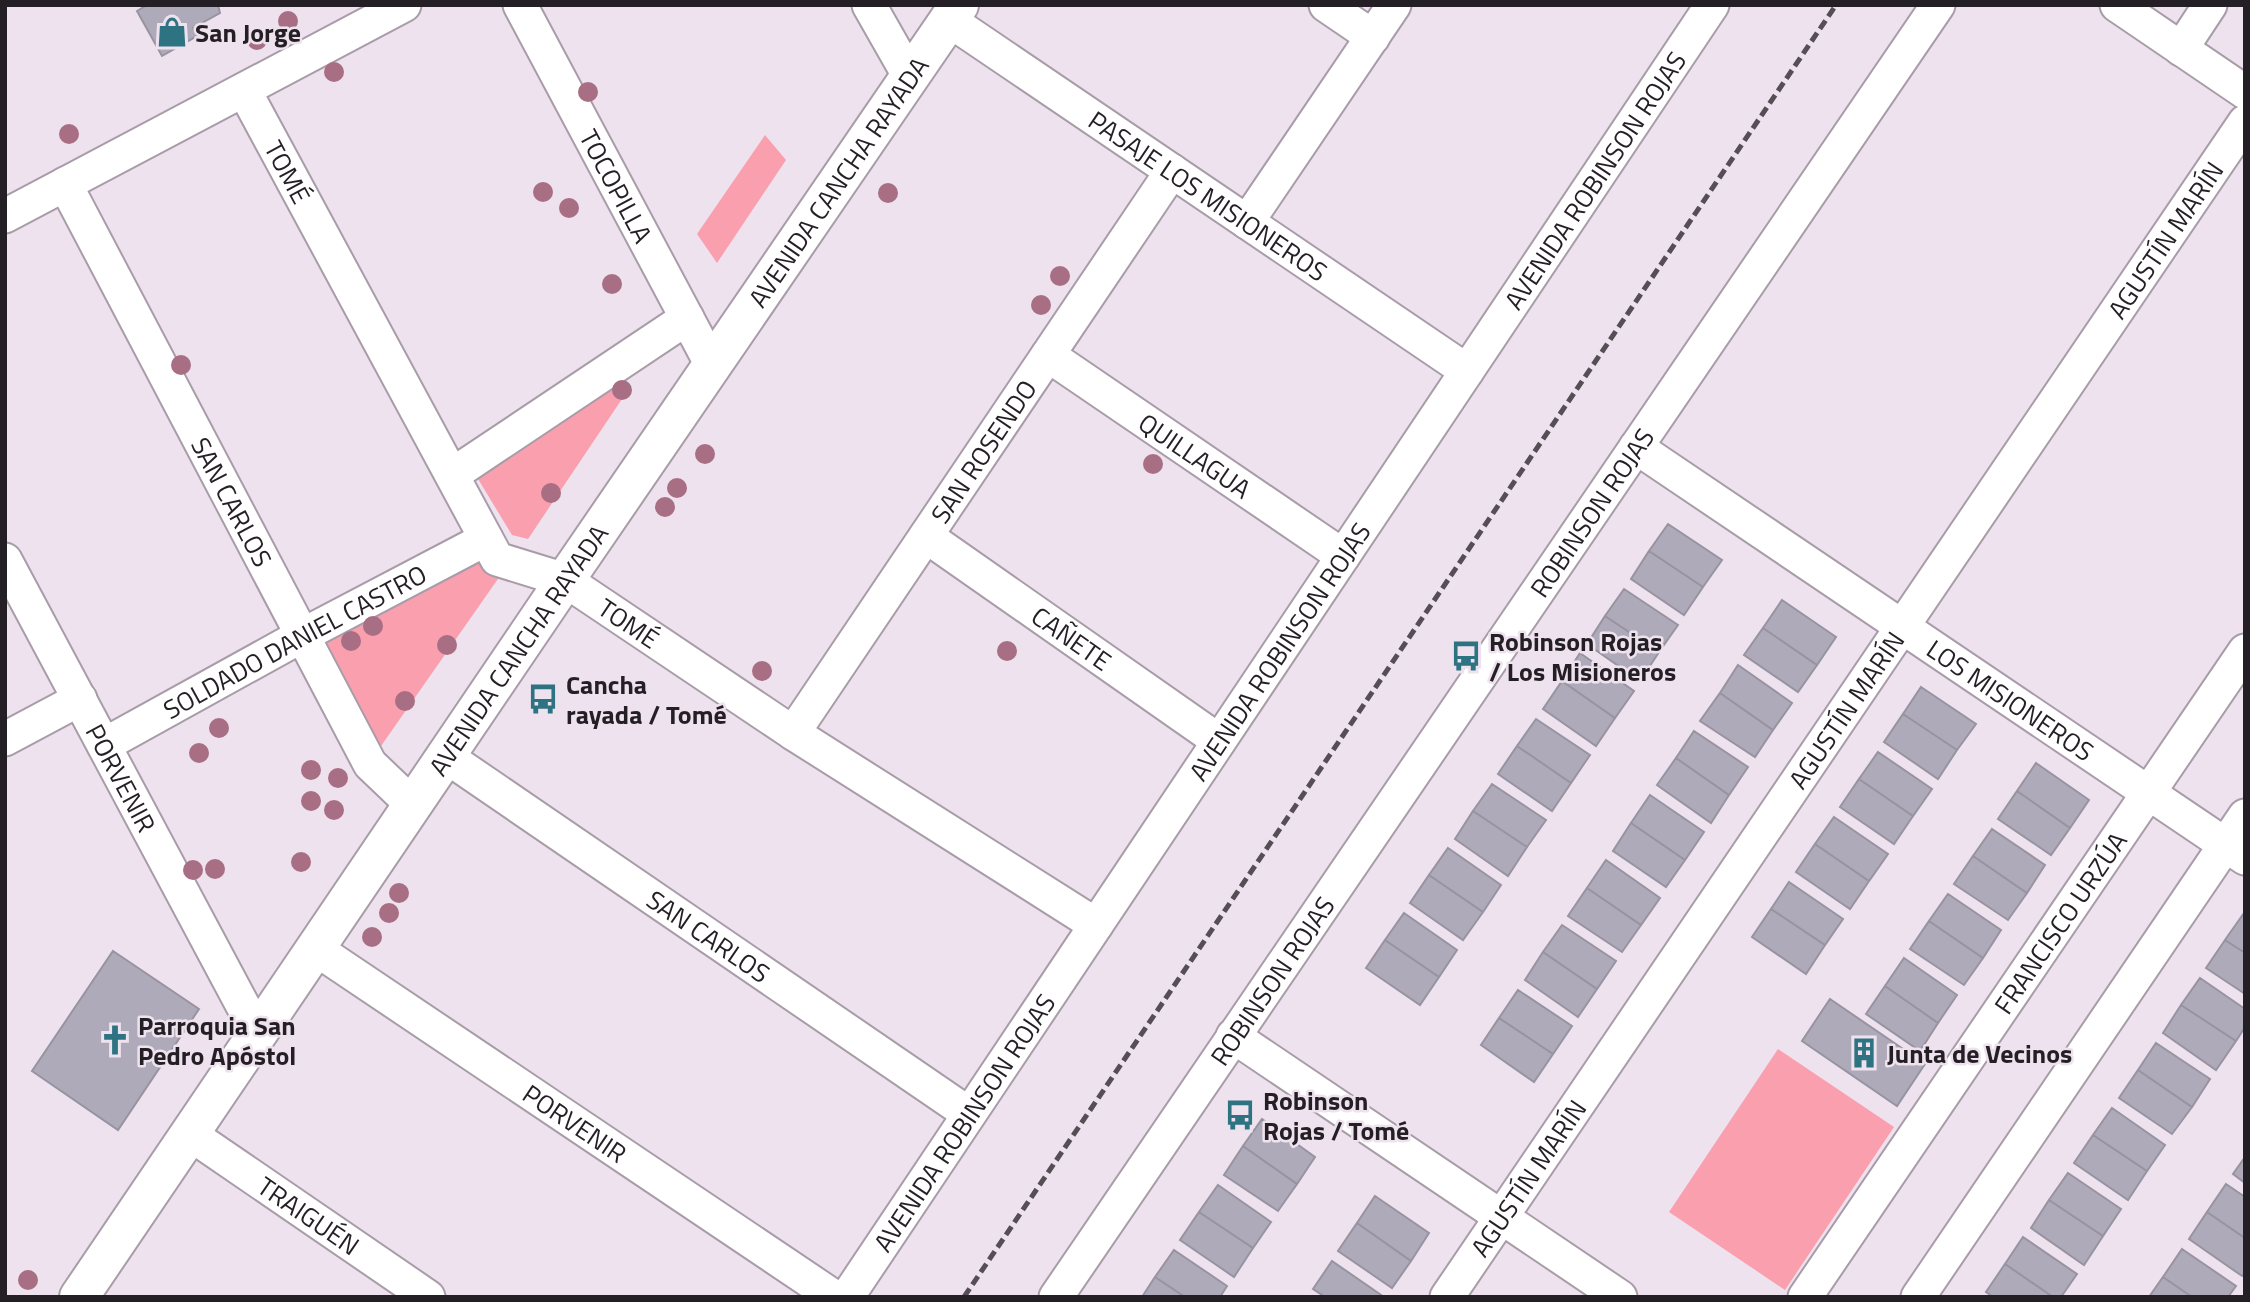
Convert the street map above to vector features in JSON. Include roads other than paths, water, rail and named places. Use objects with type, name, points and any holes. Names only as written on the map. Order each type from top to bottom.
[{"type":"street","points":[[5,216],[404,5]]},
{"type":"street","name":"TOCOPILLA","points":[[520,5],[713,366]]},
{"type":"street","points":[[869,5],[910,77]]},
{"type":"street","points":[[1326,5],[1373,37]]},
{"type":"street","points":[[1247,222],[1394,5]]},
{"type":"street","name":"AVENIDA ROBINSON ROJAS","points":[[847,1297],[1712,5]]},
{"type":"street","name":"ROBINSON ROJAS","points":[[1056,1297],[1938,5]]},
{"type":"street","points":[[2117,5],[2245,92]]},
{"type":"street","points":[[2180,49],[2210,5]]},
{"type":"street","name":"AVENIDA CANCHA RAYADA","points":[[79,1297],[565,580],[954,13]]},
{"type":"street","name":"PASAJE LOS MISIONEROS","points":[[954,13],[1172,171],[1467,371]]},
{"type":"street","name":"TOMÉ","points":[[244,90],[497,559],[565,580],[793,733],[1096,925]]},
{"type":"street","name":"AGUSTÍN MARÍN","points":[[1447,1297],[2245,122]]},
{"type":"street","name":"SAN ROSENDO","points":[[793,733],[1172,171]]},
{"type":"street","name":"SAN CARLOS","points":[[65,184],[370,764],[414,806]]},
{"type":"street","points":[[452,475],[687,318]]},
{"type":"street","name":"QUILLAGUA","points":[[1048,355],[1343,556]]},
{"type":"street","name":"LOS MISIONEROS","points":[[1636,447],[2235,851]]},
{"type":"street","name":"CAÑETE","points":[[926,536],[1219,741]]},
{"type":"street","name":"SOLDADO DANIEL CASTRO","points":[[104,745],[303,635],[486,539]]},
{"type":"street","name":"PORVENIR","points":[[5,560],[258,1034]]},
{"type":"street","name":"FRANCISCO URZÚA","points":[[1805,1297],[2245,651]]},
{"type":"street","points":[[5,739],[80,699]]},
{"type":"street","name":"SAN CARLOS","points":[[447,757],[969,1114]]},
{"type":"street","points":[[1918,1297],[2235,851],[2245,816]]},
{"type":"street","name":"PORVENIR","points":[[316,949],[834,1297]]},
{"type":"street","points":[[1233,1036],[1620,1297]]},
{"type":"street","name":"TRAIGUÉN","points":[[190,1134],[428,1297]]},
{"type":"railway","points":[[964,1297],[1836,5]]},
{"type":"place","name":"San Jorge","points":[[172,32]]},
{"type":"place","name":"Robinson Rojas / Los Misioneros","points":[[1466,656]]},
{"type":"place","name":"Cancha rayada / Tomé","points":[[543,699]]},
{"type":"place","name":"Parroquia San Pedro Apóstol","points":[[115,1040]]},
{"type":"place","name":"Junta de Vecinos","points":[[1864,1053]]},
{"type":"place","name":"Robinson Rojas / Tomé","points":[[1240,1115]]}]
